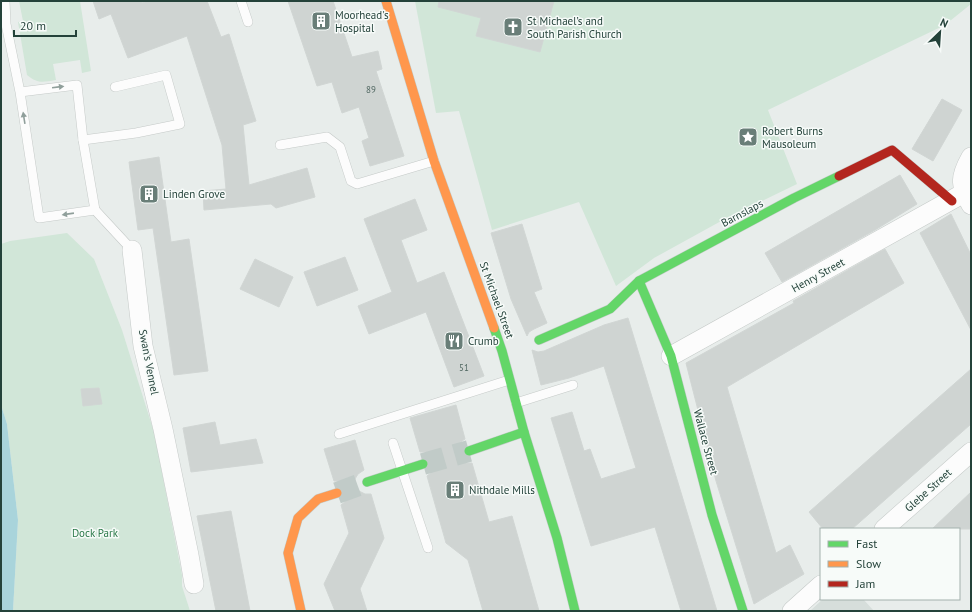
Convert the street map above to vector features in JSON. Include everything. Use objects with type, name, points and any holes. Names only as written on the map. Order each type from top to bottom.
[{"type":"street","name":"St Michael Street","points":[[386,1],[434,161],[502,351],[524,432],[557,538],[575,611]]},
{"type":"street","name":"Barnslaps","points":[[539,340],[610,309],[639,281],[794,198],[892,150],[962,200]]},
{"type":"street","points":[[962,200],[962,178],[971,158]]},
{"type":"street","name":"Henry Street","points":[[671,356],[962,200]]},
{"type":"street","name":"Swan's Vennel","points":[[132,250],[143,346],[163,429],[194,584]]},
{"type":"street","name":"Wallace Street","points":[[639,281],[671,356],[712,515],[743,611]]},
{"type":"street","points":[[469,451],[524,432]]},
{"type":"street","name":"Glebe Street","points":[[885,528],[971,452]]},
{"type":"street","points":[[367,482],[424,464]]},
{"type":"street","points":[[301,611],[288,553],[298,518],[318,499],[337,493]]},
{"type":"street","points":[[792,611],[820,586]]},
{"type":"lane","points":[[5,1],[3,22],[20,92],[39,218],[95,210]]},
{"type":"lane","points":[[241,1],[248,22]]},
{"type":"lane","points":[[83,140],[136,133],[180,124],[166,75],[115,87]]},
{"type":"lane","points":[[20,92],[77,85],[83,140],[95,210],[132,250]]},
{"type":"lane","points":[[280,145],[327,137],[340,147],[351,181],[357,184],[434,161]]},
{"type":"lane","points":[[339,434],[509,380]]},
{"type":"lane","points":[[516,403],[573,385]]},
{"type":"lane","points":[[393,443],[428,548]]},
{"type":"shaded area","points":[[822,600],[864,600],[874,611],[810,611]]},
{"type":"green space","points":[[19,1],[80,1],[91,71],[82,73],[80,60],[53,64],[56,80],[41,82],[34,80],[27,75],[18,22],[23,21]]},
{"type":"green space","points":[[415,1],[971,1],[971,4],[945,25],[768,110],[797,184],[723,220],[654,258],[616,286],[579,202],[492,230],[459,111],[436,113]]},
{"type":"green space","name":"Dock Park","points":[[67,233],[94,259],[122,330],[154,432],[182,575],[182,586],[190,611],[13,611],[18,520],[7,424],[1,405],[1,244],[10,241]]},
{"type":"water","points":[[1,405],[7,424],[18,520],[13,611],[1,611]]},
{"type":"building","points":[[93,1],[142,1],[142,3],[148,1],[207,1],[221,37],[229,34],[256,121],[243,125],[249,185],[307,168],[315,197],[276,208],[271,204],[204,210],[203,191],[226,189],[222,145],[187,36],[128,58],[111,14],[99,19]]},
{"type":"building","points":[[288,1],[333,1],[352,57],[378,51],[382,69],[376,71],[404,156],[370,166],[362,141],[369,138],[359,107],[342,113],[332,82],[317,86]]},
{"type":"building","name":"St Michael’s and South Parish Church","points":[[439,1],[554,1],[540,52],[476,36],[481,18],[438,7]]},
{"type":"building","points":[[942,99],[962,110],[933,161],[912,149]]},
{"type":"building","points":[[159,157],[171,242],[189,239],[208,371],[174,375],[153,228],[138,230],[129,162]]},
{"type":"building","points":[[900,175],[917,204],[875,230],[782,282],[765,253]]},
{"type":"building","points":[[415,199],[427,230],[401,240],[417,283],[444,272],[484,376],[454,387],[426,312],[369,334],[358,306],[392,292],[364,219]]},
{"type":"building","points":[[951,214],[971,255],[971,330],[920,233]]},
{"type":"building","points":[[522,224],[542,289],[534,292],[547,323],[529,332],[527,336],[511,299],[491,233]]},
{"type":"building","points":[[885,249],[904,283],[727,387],[776,553],[790,545],[804,574],[754,604],[716,481],[686,363],[794,303],[793,301]]},
{"type":"building","points":[[345,257],[358,290],[317,306],[304,272]]},
{"type":"building","points":[[255,259],[293,277],[279,307],[240,289]]},
{"type":"building","points":[[628,318],[717,611],[681,611],[655,527],[591,546],[551,418],[572,412],[584,451],[590,449],[601,479],[636,468],[604,366],[569,378],[541,385],[532,350],[538,352],[544,351],[604,325]]},
{"type":"building","points":[[971,369],[971,424],[853,528],[822,528],[809,512]]},
{"type":"building","points":[[99,388],[102,404],[83,406],[81,389]]},
{"type":"building","name":"Nithdale Mills","points":[[456,405],[465,439],[459,443],[457,455],[461,461],[472,463],[489,522],[512,516],[539,611],[483,611],[468,560],[446,543],[427,476],[435,467],[435,461],[431,455],[426,452],[420,452],[410,418]]},
{"type":"building","points":[[215,422],[220,445],[256,439],[263,463],[191,472],[183,428]]},
{"type":"building","points":[[355,440],[364,470],[358,474],[355,479],[355,485],[359,491],[365,494],[371,494],[384,538],[360,589],[367,611],[335,611],[324,584],[349,533],[341,505],[346,501],[349,495],[349,490],[345,484],[340,481],[334,481],[324,449]]},
{"type":"building","points":[[971,492],[971,529],[933,528]]},
{"type":"building","points":[[231,511],[250,611],[216,611],[197,516]]},
{"type":"tunnel","points":[[423,464],[469,451]]},
{"type":"tunnel","points":[[337,493],[367,482]]},
{"type":"traffic: fast","points":[[539,340],[610,309],[639,281],[794,198],[839,176]]},
{"type":"traffic: fast","points":[[639,281],[671,356],[712,515],[743,611]]},
{"type":"traffic: fast","points":[[494,328],[557,538],[575,611]]},
{"type":"traffic: fast","points":[[469,451],[524,432]]},
{"type":"traffic: fast","points":[[367,482],[423,464]]},
{"type":"traffic: slow","points":[[386,1],[434,161],[494,328]]},
{"type":"traffic: slow","points":[[301,611],[288,553],[298,518],[318,499],[337,493]]},
{"type":"traffic: jam","points":[[839,176],[892,150],[952,201]]},
{"type":"place","name":"Moorhead's Hospital","points":[[321,21]]},
{"type":"place","name":"St Michael’s and South Parish Church","points":[[513,27]]},
{"type":"place","name":"Robert Burns Mausoleum","points":[[748,137]]},
{"type":"place","name":"Linden Grove","points":[[149,194]]},
{"type":"place","name":"Crumb","points":[[454,341]]},
{"type":"place","name":"Nithdale Mills","points":[[455,490]]}]
